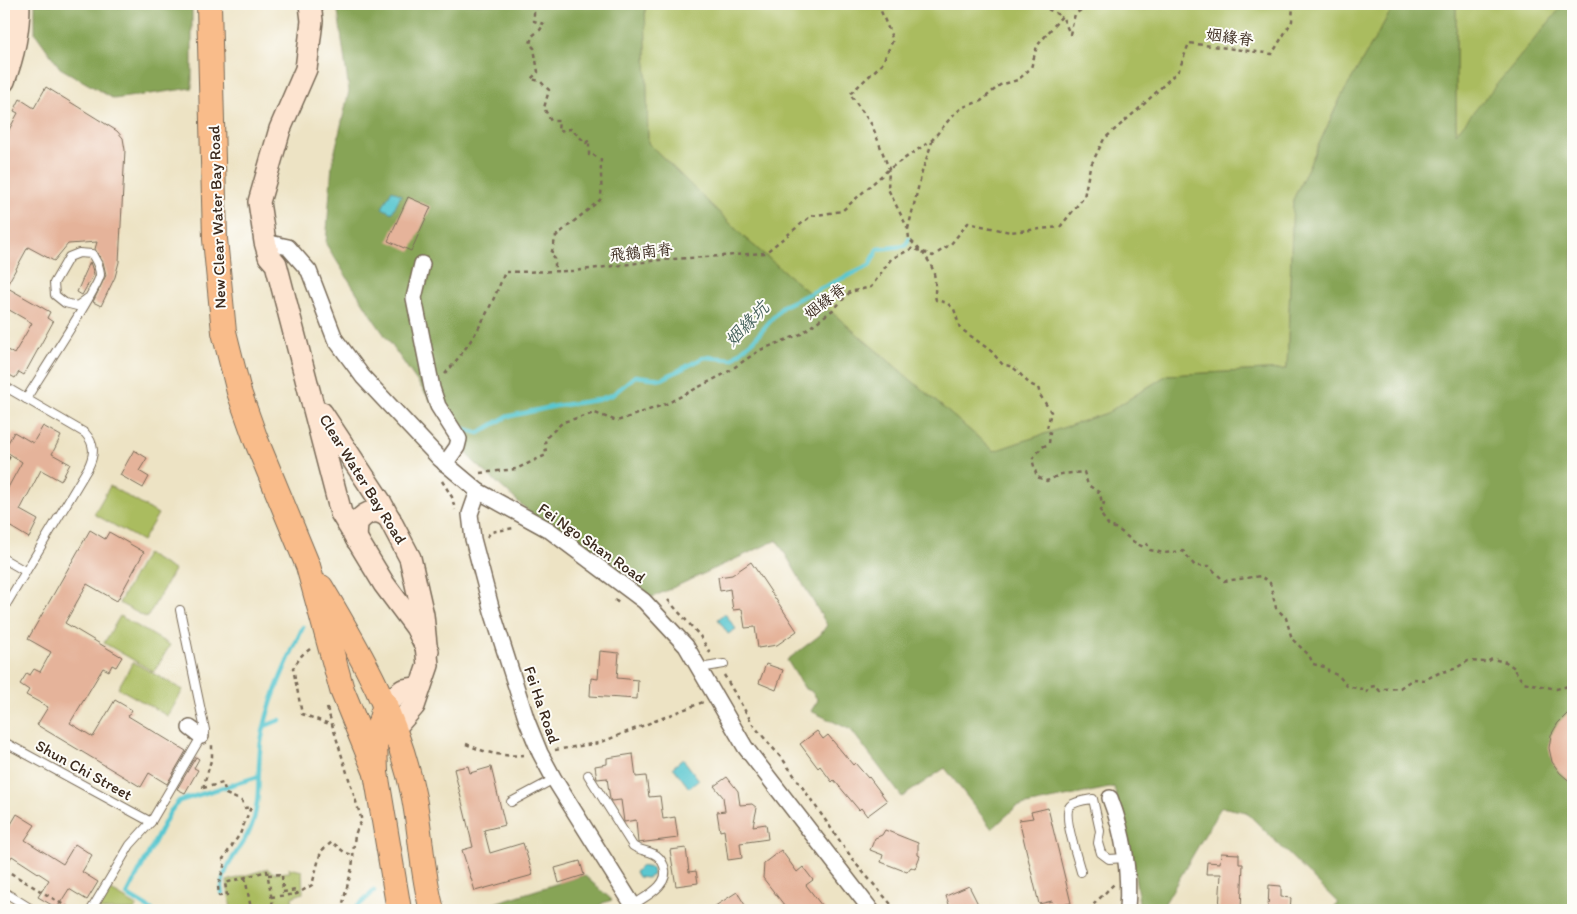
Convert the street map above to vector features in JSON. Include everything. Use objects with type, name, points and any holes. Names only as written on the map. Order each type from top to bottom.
[{"type":"main road","points":[[4,81],[13,59],[19,24],[19,4]]},
{"type":"main road","name":"New Clear Water Bay Road","points":[[209,4],[215,239],[226,340],[239,392],[256,440],[308,566],[342,690],[376,773]]},
{"type":"main road","name":"Clear Water Bay Road","points":[[310,4],[312,21],[306,69],[302,83],[280,128],[266,183],[259,202],[272,243],[279,254],[276,264],[341,513],[384,584],[416,627],[428,651]]},
{"type":"main road","name":"Clear Water Bay Road","points":[[312,398],[390,519],[410,558],[423,615],[428,651],[428,670],[414,706],[394,729]]},
{"type":"main road","points":[[356,539],[357,523],[365,514],[378,512],[390,519]]},
{"type":"main road","name":"New Clear Water Bay Road","points":[[308,566],[369,668],[394,729]]},
{"type":"main road","points":[[399,910],[376,773],[375,741],[384,704],[403,690],[420,687]]},
{"type":"main road","points":[[394,729],[414,796],[430,908]]},
{"type":"street","name":"Fei Ngo Shan Road","points":[[272,243],[288,247],[309,271],[331,334],[363,377],[442,470],[461,477],[478,491],[549,530],[644,601],[686,646],[717,696],[745,748],[871,910]]},
{"type":"street","points":[[422,264],[414,298],[432,388],[438,406],[459,439],[457,447],[442,470]]},
{"type":"street","name":"Fei Ha Road","points":[[478,491],[470,514],[473,539],[492,611],[527,721],[540,753],[548,783],[634,908]]},
{"type":"street","points":[[1110,798],[1123,837],[1126,858],[1127,910]]},
{"type":"lane","points":[[26,399],[88,298],[100,277],[99,264],[92,254],[79,253],[69,257],[54,283],[55,295],[65,303],[78,306],[88,298]]},
{"type":"lane","points":[[4,386],[85,432],[94,450],[88,468],[4,608]]},
{"type":"lane","points":[[4,559],[25,571]]},
{"type":"lane","points":[[91,910],[130,845],[151,822],[199,731],[180,610]]},
{"type":"lane","points":[[700,668],[721,665]]},
{"type":"lane","name":"Shun Chi Street","points":[[4,742],[151,822]]},
{"type":"lane","points":[[588,775],[633,846],[639,851],[655,854],[665,867],[662,883],[634,908]]},
{"type":"lane","points":[[511,802],[548,783]]},
{"type":"lane","points":[[1080,872],[1067,815],[1070,805],[1075,802],[1093,799],[1100,831],[1098,843],[1101,854],[1110,859],[1126,858]]},
{"type":"lane","points":[[4,892],[33,910]]},
{"type":"path","points":[[532,4],[534,21],[544,24],[532,36],[530,44],[534,48],[538,72],[531,79],[540,81],[549,90],[544,108],[551,121],[559,122],[558,132],[571,129],[586,143],[589,140],[589,155],[592,154],[601,160],[599,182],[602,186],[602,195],[600,200],[556,236],[551,255],[555,259],[555,271]]},
{"type":"path","points":[[878,4],[893,40],[882,64],[850,94],[872,125],[889,169],[888,189],[908,229]]},
{"type":"path","points":[[1042,4],[1044,7],[1062,16],[1070,34],[1075,14],[1090,4]]},
{"type":"path","name":"姻緣脊","points":[[461,477],[516,469],[546,455],[546,439],[563,422],[595,413],[617,421],[666,404],[726,373],[760,350],[802,334],[834,310],[850,292],[870,287],[891,259],[913,248],[934,256],[951,244],[968,223],[1010,232],[1060,227],[1084,197],[1090,167],[1104,139],[1179,70],[1189,44],[1272,54],[1292,22],[1293,4]]},
{"type":"path","points":[[1062,16],[1037,46],[1031,68],[1018,80],[1000,85],[981,102],[963,107],[952,115],[934,138],[922,172],[908,229],[909,238],[930,261],[936,282],[934,291],[936,300],[947,303],[954,309],[960,328],[991,351],[1003,365],[1009,365],[1018,371],[1031,386],[1038,387],[1040,395],[1051,412],[1047,428],[1050,433],[1049,444],[1042,447],[1032,459],[1037,477],[1047,481],[1060,474],[1084,472],[1088,485],[1100,492],[1102,504],[1104,503],[1100,513],[1109,526],[1119,528],[1132,542],[1144,547],[1147,544],[1150,550],[1164,553],[1183,551],[1195,566],[1209,566],[1224,581],[1261,576],[1270,583],[1276,608],[1286,618],[1292,639],[1309,655],[1313,664],[1328,668],[1328,671],[1339,676],[1347,686],[1364,692],[1375,686],[1380,691],[1382,689],[1400,688],[1413,679],[1424,680],[1438,672],[1454,669],[1468,661],[1487,662],[1492,660],[1506,662],[1516,669],[1515,671],[1523,682],[1556,689],[1573,685]]},
{"type":"path","name":"飛鵝南脊","points":[[432,388],[466,350],[491,306],[505,272],[574,271],[660,260],[765,253],[810,216],[842,211],[889,169],[934,138]]},
{"type":"path","points":[[4,467],[10,456]]},
{"type":"path","points":[[442,470],[456,512]]},
{"type":"path","points":[[486,544],[486,539],[491,532],[515,528],[522,530]]},
{"type":"path","points":[[613,598],[620,604]]},
{"type":"path","points":[[668,600],[700,636],[721,665],[754,726],[784,761],[856,864],[896,910]]},
{"type":"path","points":[[313,658],[310,649],[302,655],[293,668],[302,714],[332,725]]},
{"type":"path","points":[[554,750],[599,743],[717,696]]},
{"type":"path","points":[[325,702],[362,820],[355,829],[353,855],[342,910]]},
{"type":"path","points":[[4,707],[5,711]]},
{"type":"path","points":[[199,731],[212,728],[212,758],[202,788],[224,783],[226,794],[242,801],[245,808],[251,807],[240,834],[223,859],[225,863],[218,886],[219,896],[227,895],[225,883],[246,877],[267,871],[273,907],[251,909],[246,877]]},
{"type":"path","points":[[550,743],[557,758]]},
{"type":"path","points":[[466,744],[487,753],[510,756],[526,755]]},
{"type":"path","points":[[523,747],[526,755],[548,783]]},
{"type":"path","points":[[271,897],[297,894],[312,885],[321,851],[332,842],[344,852],[353,855]]},
{"type":"path","points":[[4,869],[72,910]]},
{"type":"path","points":[[268,875],[282,874],[283,892],[297,890],[297,894]]},
{"type":"path","points":[[1088,910],[1120,878]]},
{"type":"green space","points":[[35,4],[192,4],[192,88],[114,99],[60,68],[35,33]]},
{"type":"green space","points":[[337,4],[645,4],[648,143],[746,239],[994,451],[1107,413],[1167,375],[1287,369],[1293,200],[1340,99],[1395,4],[1456,4],[1456,133],[1564,4],[1573,4],[1573,910],[1332,910],[1338,903],[1246,812],[1221,807],[1161,910],[1140,910],[1134,869],[1114,787],[1016,807],[992,829],[945,768],[902,797],[851,730],[811,711],[818,700],[811,691],[805,689],[787,660],[820,635],[827,625],[777,540],[644,601],[549,530],[472,460],[374,320],[326,244],[332,164],[349,91]]},
{"type":"green space","points":[[645,4],[1395,4],[1340,99],[1293,200],[1287,369],[1167,375],[1107,413],[994,451],[746,239],[648,143]]},
{"type":"green space","points":[[1456,4],[1564,4],[1456,134]]},
{"type":"green space","points":[[110,486],[158,514],[142,541],[94,514]]},
{"type":"green space","points":[[146,554],[174,570],[147,618],[119,603]]},
{"type":"green space","points":[[120,616],[170,645],[154,672],[104,643]]},
{"type":"green space","points":[[133,662],[183,690],[168,716],[118,688]]},
{"type":"green space","points":[[289,868],[302,871],[303,893],[292,897],[293,910],[231,910],[227,881],[267,869],[274,873],[290,872]]},
{"type":"green space","points":[[584,875],[612,900],[603,903],[594,910],[480,910],[479,908]]},
{"type":"green space","points":[[108,889],[137,906],[134,910],[94,910]]},
{"type":"water","points":[[392,190],[401,195],[392,213],[382,208]]},
{"type":"water","points":[[725,614],[736,629],[728,634],[718,619]]},
{"type":"water","points":[[683,759],[699,780],[689,788],[673,767]]},
{"type":"water","points":[[641,866],[652,868],[653,875],[647,878],[638,877],[635,872]]},
{"type":"building","points":[[46,87],[117,131],[123,138],[125,150],[119,262],[115,277],[101,306],[93,302],[106,275],[103,262],[95,249],[97,242],[68,244],[54,261],[28,247],[6,287],[50,312],[47,318],[53,322],[24,375],[19,372],[15,378],[4,372],[4,348],[14,354],[32,323],[4,307],[4,252],[8,245],[4,243],[4,139],[18,113],[14,111],[20,99],[34,108]]},
{"type":"building","points":[[408,197],[431,207],[411,251],[388,241]]},
{"type":"building","points":[[90,262],[94,274],[82,295],[77,292]]},
{"type":"building","points":[[43,426],[61,436],[52,454],[70,464],[61,481],[41,470],[20,510],[38,520],[29,538],[4,523],[4,495],[22,462],[4,450],[14,432],[33,443]]},
{"type":"building","points":[[134,450],[147,458],[139,471],[149,477],[143,488],[120,475]]},
{"type":"building","points":[[90,530],[105,539],[109,532],[144,552],[117,601],[87,584],[65,623],[122,657],[116,667],[112,665],[109,671],[103,668],[70,723],[93,737],[115,700],[132,710],[128,716],[186,751],[167,784],[149,773],[141,787],[37,725],[48,707],[26,695],[29,690],[20,684],[27,673],[30,675],[34,669],[40,672],[51,652],[28,639]]},
{"type":"building","points":[[751,562],[797,631],[777,645],[758,648],[755,627],[745,628],[742,609],[733,610],[730,589],[720,591],[718,577],[732,575]]},
{"type":"building","points":[[600,651],[619,653],[617,678],[638,680],[637,699],[590,696],[591,678],[598,679]]},
{"type":"building","points":[[766,664],[783,670],[776,690],[759,683]]},
{"type":"building","points":[[1573,708],[1573,784],[1560,773],[1552,762],[1549,748],[1551,735],[1558,723]]},
{"type":"building","points":[[817,731],[823,739],[828,735],[853,765],[855,763],[869,777],[887,801],[867,816],[861,808],[859,810],[834,780],[832,782],[820,766],[818,768],[800,744]]},
{"type":"building","points":[[633,754],[636,777],[646,776],[649,797],[660,796],[663,819],[675,817],[678,838],[638,843],[636,820],[624,822],[621,800],[611,801],[607,778],[597,779],[595,766],[607,764],[607,758]]},
{"type":"building","points":[[196,757],[199,759],[194,768],[198,770],[185,793],[177,789]]},
{"type":"building","points":[[468,766],[470,773],[491,767],[505,825],[484,830],[490,853],[523,843],[533,875],[475,891],[462,850],[473,847],[454,769]]},
{"type":"building","points":[[727,777],[738,791],[740,805],[752,804],[757,808],[753,826],[766,824],[768,839],[740,843],[742,858],[728,860],[724,830],[720,831],[717,812],[725,811],[723,797],[714,786]]},
{"type":"building","points":[[1048,808],[1071,903],[1054,907],[1052,901],[1039,904],[1019,820],[1033,818],[1031,812]]},
{"type":"building","points":[[17,814],[35,825],[25,840],[63,864],[75,844],[92,855],[82,872],[98,882],[87,900],[69,889],[57,908],[38,897],[49,880],[12,856],[4,868],[4,836]]},
{"type":"building","points":[[885,830],[918,843],[918,855],[920,856],[915,869],[911,867],[907,872],[881,862],[883,855],[870,850],[875,838],[882,835]]},
{"type":"building","points":[[686,848],[689,872],[696,871],[698,883],[676,886],[670,850]]},
{"type":"building","points":[[781,850],[797,872],[803,867],[813,880],[806,885],[825,910],[788,910],[763,878],[764,863]]},
{"type":"building","points":[[1221,853],[1239,854],[1239,864],[1243,864],[1241,910],[1219,910],[1221,874],[1206,874],[1207,862],[1220,863]]},
{"type":"building","points":[[580,861],[584,875],[559,883],[555,868]]},
{"type":"building","points":[[1269,885],[1281,886],[1281,897],[1291,898],[1290,910],[1268,910]]},
{"type":"building","points":[[969,886],[981,910],[951,910],[946,896]]},
{"type":"building","points":[[737,892],[748,910],[709,910]]},
{"type":"waterway","name":"姻緣坑","points":[[457,427],[479,433],[506,417],[556,406],[597,400],[612,395],[635,376],[662,379],[705,357],[732,359],[754,340],[783,306],[869,266],[878,249],[905,246],[909,239]]},
{"type":"waterway","points":[[222,893],[225,873],[245,840],[253,822],[257,802],[260,752],[264,727],[278,683],[303,627]]},
{"type":"waterway","points":[[265,726],[280,720]]},
{"type":"waterway","points":[[152,910],[127,895],[170,812],[179,801],[257,777]]},
{"type":"waterway","points":[[354,910],[374,891]]}]
